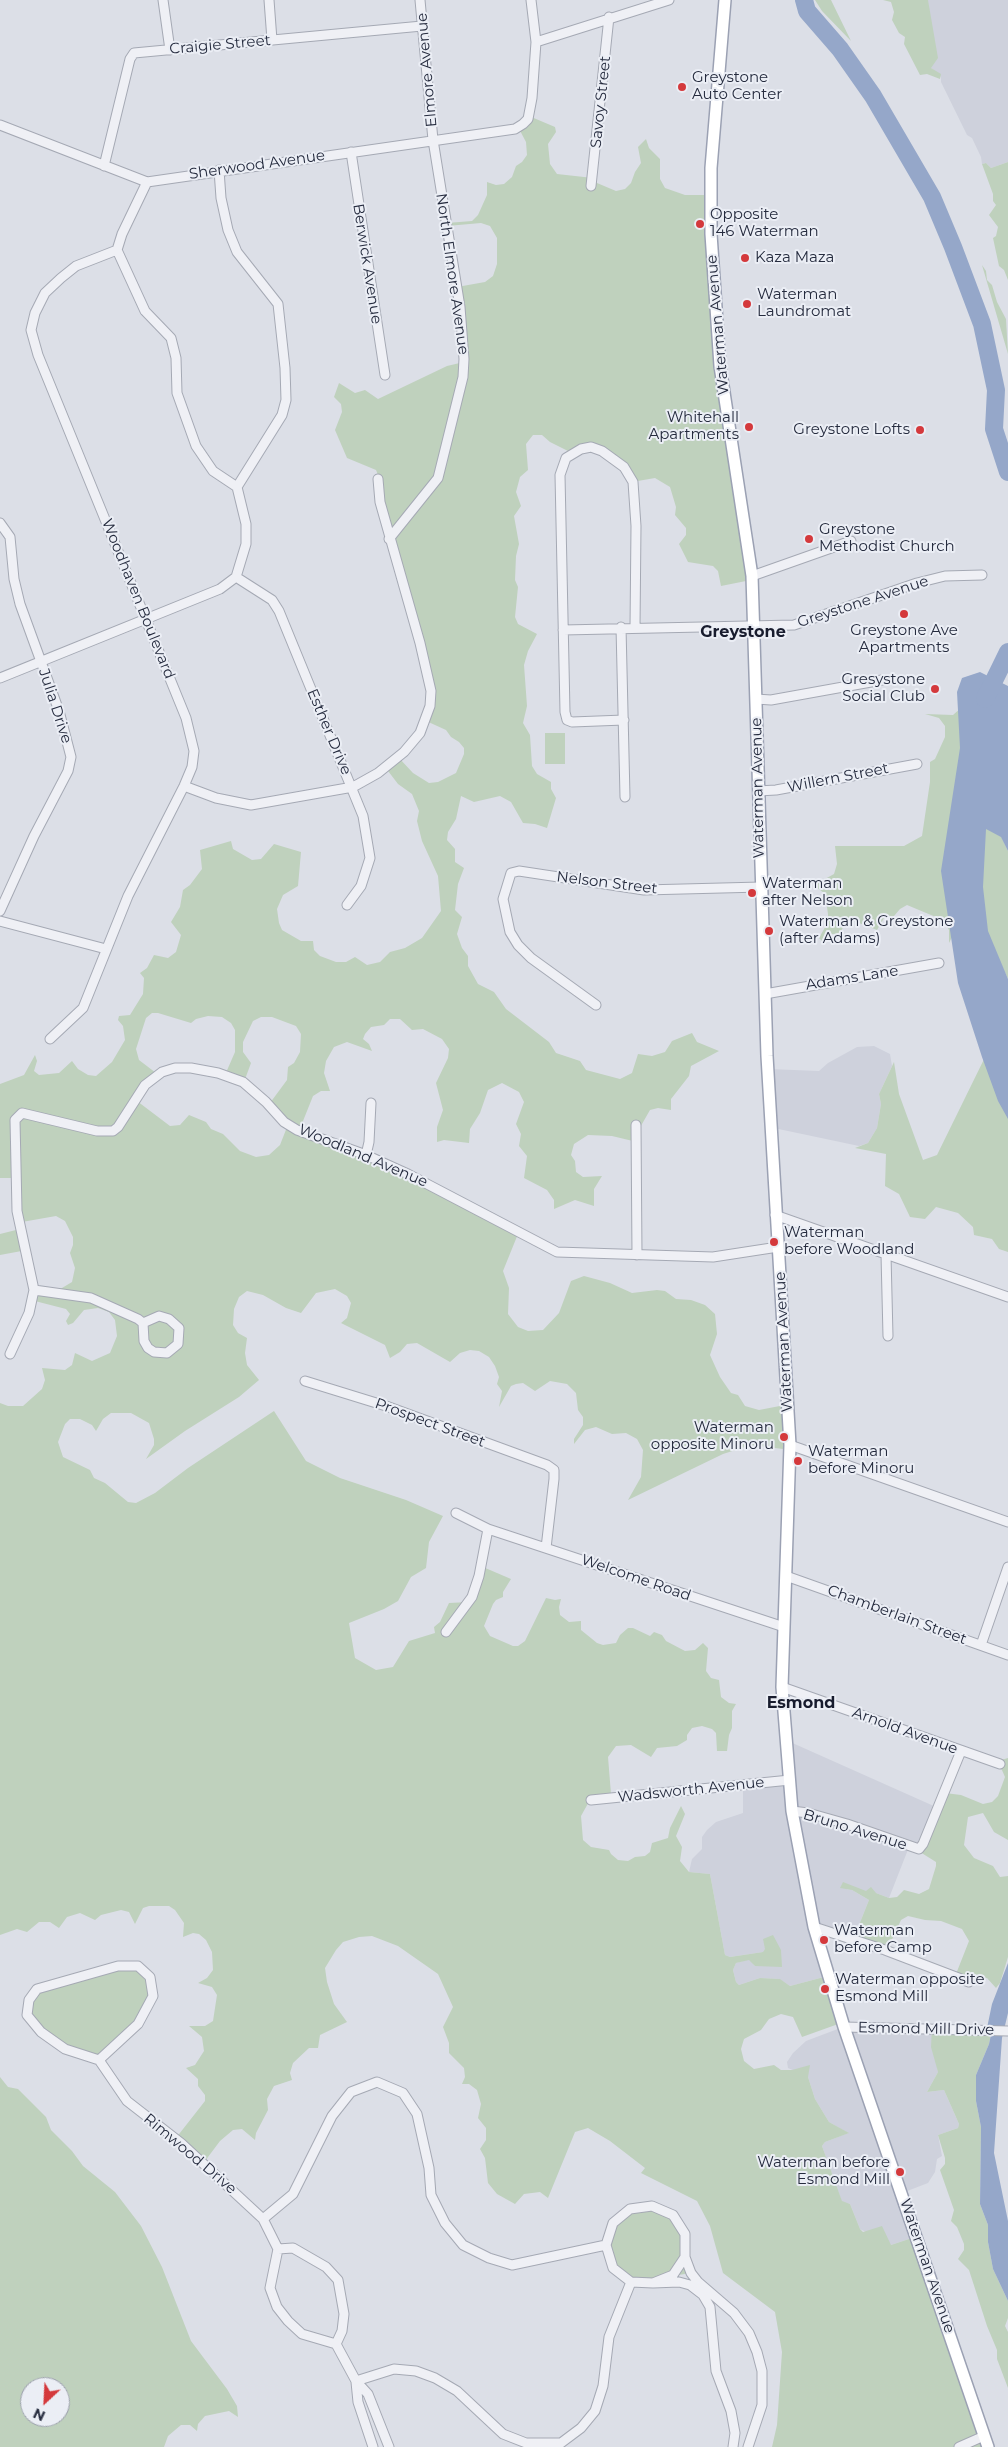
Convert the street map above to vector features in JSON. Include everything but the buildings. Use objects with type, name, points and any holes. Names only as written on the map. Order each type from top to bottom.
[{"type":"main road","name":"Waterman Avenue","points":[[725,0],[711,168],[713,289],[721,375],[752,576],[760,887],[775,1215],[790,1445],[782,1687],[792,1811],[814,1927],[844,2027],[988,2447]]},
{"type":"street","points":[[163,0],[170,50]]},
{"type":"street","points":[[270,0],[272,40]]},
{"type":"street","name":"Elmore Avenue","points":[[420,0],[433,140]]},
{"type":"street","points":[[531,0],[536,42],[609,17],[669,0]]},
{"type":"street","name":"Savoy Street","points":[[591,186],[609,17]]},
{"type":"street","name":"Craigie Street","points":[[104,166],[130,59],[134,53],[422,26]]},
{"type":"street","name":"Sherwood Avenue","points":[[0,125],[147,182],[219,170],[515,129],[528,119],[532,98],[536,42]]},
{"type":"street","name":"North Elmore Avenue","points":[[389,539],[438,478],[463,377],[464,359],[460,307],[433,140]]},
{"type":"street","name":"Berwick Avenue","points":[[351,152],[385,376]]},
{"type":"street","points":[[0,678],[220,589],[236,577],[246,544],[246,524],[238,487],[282,415],[286,400],[285,368],[278,304],[237,252],[228,230],[221,198],[219,170]]},
{"type":"street","points":[[147,182],[122,234],[117,250],[145,311],[171,338],[176,358],[177,393],[196,446],[213,471],[238,487]]},
{"type":"street","name":"Woodhaven Boulevard","points":[[50,1039],[82,1008],[128,896],[184,786],[192,767],[194,751],[193,739],[146,618],[38,355],[31,330],[35,313],[46,293],[61,278],[76,266],[117,250]]},
{"type":"street","points":[[624,720],[572,722],[567,720],[565,712],[560,475],[564,462],[581,449],[591,447],[599,450],[624,467],[633,482],[636,526],[635,626]]},
{"type":"street","points":[[184,786],[216,798],[251,805],[353,787],[378,773],[404,752],[420,733],[430,706],[431,691],[420,643],[389,539],[380,502],[378,480]]},
{"type":"street","name":"Julia Drive","points":[[0,523],[10,537],[14,579],[20,604],[68,738],[70,764],[56,797],[34,836],[0,910]]},
{"type":"street","points":[[752,576],[851,541]]},
{"type":"street","name":"Greystone Avenue","points":[[563,630],[635,626],[794,624],[917,583],[945,576],[982,575]]},
{"type":"street","name":"Esther Drive","points":[[236,577],[272,600],[279,612],[353,787],[367,833],[370,858],[361,886],[347,905]]},
{"type":"street","points":[[621,627],[625,797]]},
{"type":"street","points":[[756,699],[771,700],[882,680]]},
{"type":"street","name":"Willern Street","points":[[758,791],[776,790],[917,764]]},
{"type":"street","name":"Nelson Street","points":[[596,1005],[531,958],[510,932],[503,899],[508,879],[514,872],[644,890],[760,887]]},
{"type":"street","points":[[0,921],[106,949]]},
{"type":"street","name":"Adams Lane","points":[[765,994],[939,963]]},
{"type":"street","name":"Woodland Avenue","points":[[10,1354],[29,1313],[34,1290],[16,1193],[15,1120],[22,1113],[97,1131],[113,1131],[118,1127],[145,1085],[169,1069],[190,1068],[218,1073],[242,1082],[266,1102],[284,1122],[297,1130],[366,1155],[444,1191],[557,1252],[714,1258],[778,1247]]},
{"type":"street","points":[[366,1155],[369,1142],[371,1103]]},
{"type":"street","points":[[636,1125],[637,1255]]},
{"type":"street","points":[[775,1215],[1008,1297]]},
{"type":"street","points":[[886,1255],[888,1336]]},
{"type":"street","points":[[34,1290],[90,1298],[111,1305],[143,1323]]},
{"type":"street","points":[[159,1316],[173,1321],[180,1332],[175,1347],[167,1353],[148,1348],[142,1334],[143,1323],[159,1316]]},
{"type":"street","name":"Prospect Street","points":[[305,1381],[386,1406],[547,1465],[554,1470],[546,1548]]},
{"type":"street","points":[[790,1445],[1008,1522]]},
{"type":"street","name":"Welcome Road","points":[[456,1513],[488,1528],[784,1627]]},
{"type":"street","points":[[446,1632],[472,1597],[479,1576],[488,1528]]},
{"type":"street","points":[[981,1645],[1008,1567]]},
{"type":"street","name":"Chamberlain Street","points":[[786,1576],[1008,1656]]},
{"type":"street","name":"Arnold Avenue","points":[[782,1687],[1000,1764]]},
{"type":"street","name":"Bruno Avenue","points":[[792,1811],[808,1813],[848,1824],[919,1849],[923,1844],[961,1751]]},
{"type":"street","name":"Wadsworth Avenue","points":[[591,1800],[790,1780]]},
{"type":"street","points":[[814,1927],[885,1950],[969,1982]]},
{"type":"street","points":[[118,1966],[138,1966],[150,1977],[153,1996],[138,2024],[100,2060],[65,2049],[41,2032],[27,2015],[29,2000],[37,1990],[118,1966]]},
{"type":"street","name":"Esmond Mill Drive","points":[[844,2027],[1008,2031]]},
{"type":"street","name":"Rimwood Drive","points":[[100,2060],[126,2100],[181,2143],[263,2218],[278,2249]]},
{"type":"street","points":[[263,2218],[292,2194],[332,2116],[351,2092],[377,2082],[403,2093],[417,2114],[429,2168],[431,2195],[445,2223],[463,2245],[489,2258],[512,2265],[606,2245]]},
{"type":"street","points":[[732,2447],[735,2433],[731,2411],[716,2371],[710,2307],[703,2295],[690,2285],[679,2282],[631,2282],[613,2268],[606,2245],[613,2223],[630,2209],[652,2206],[673,2215],[685,2234],[685,2257],[691,2273],[698,2282],[734,2313],[749,2333],[762,2371],[762,2405],[748,2447]]},
{"type":"street","points":[[336,2344],[342,2331],[344,2314],[338,2280],[326,2267],[293,2248],[278,2249],[270,2288],[277,2307],[302,2334],[336,2344],[356,2382],[368,2394],[389,2447]]},
{"type":"street","points":[[653,2283],[673,2275],[685,2257]]},
{"type":"street","points":[[356,2382],[394,2369],[416,2371],[435,2378],[457,2391],[503,2434],[526,2444],[561,2442],[581,2428],[595,2411],[603,2386],[610,2337],[631,2282]]},
{"type":"street","points":[[356,2382],[358,2402],[373,2447]]},
{"type":"street","points":[[959,2447],[984,2436]]},
{"type":"shaded area","points":[[928,0],[1008,0],[1008,162],[991,168],[986,163],[982,164],[981,157],[972,138],[967,135],[941,82],[941,77],[931,68]]},
{"type":"shaded area","points":[[874,1046],[890,1054],[892,1066],[879,1094],[881,1104],[877,1128],[868,1143],[859,1146],[769,1127],[768,1069],[819,1071],[828,1063],[857,1047]]},
{"type":"shaded area","points":[[788,1741],[936,1807],[920,1846],[909,1847],[889,1898],[876,1893],[841,1888],[852,1890],[869,1900],[855,1935],[819,1924],[824,1977],[790,1986],[779,1979],[760,1978],[739,1985],[736,1982],[733,1970],[736,1963],[749,1959],[755,1966],[765,1949],[763,1952],[730,1957],[725,1955],[710,1874],[689,1872],[692,1859],[702,1849],[702,1837],[707,1830],[716,1822],[743,1813],[743,1787],[789,1780]]},
{"type":"shaded area","points":[[843,2027],[932,2028],[938,2072],[927,2092],[944,2090],[959,2124],[958,2128],[938,2135],[942,2156],[937,2159],[935,2172],[928,2183],[902,2193],[915,2237],[891,2245],[860,2229],[850,2204],[842,2202],[822,2146],[825,2142],[848,2133],[829,2122],[815,2099],[808,2077],[788,2068],[787,2062],[793,2053],[806,2041]]},
{"type":"green space","points":[[815,0],[831,0],[851,41],[822,11]]},
{"type":"green space","points":[[883,0],[928,0],[938,58],[931,68],[941,74],[940,79],[927,74],[920,75],[904,44],[905,37],[899,33],[892,20],[894,12],[891,2]]},
{"type":"green space","points":[[529,116],[555,127],[556,132],[548,144],[550,164],[557,174],[593,178],[597,183],[616,191],[625,189],[631,183],[641,163],[638,147],[646,139],[649,148],[660,159],[660,179],[665,188],[685,195],[709,195],[710,233],[751,580],[721,586],[718,571],[713,566],[688,562],[679,544],[686,535],[686,528],[675,515],[676,507],[670,487],[655,478],[632,482],[623,468],[597,450],[572,453],[550,442],[542,435],[533,435],[526,444],[528,470],[520,477],[516,492],[521,506],[514,516],[519,544],[516,556],[515,580],[518,587],[515,617],[518,624],[537,634],[528,651],[524,665],[527,706],[523,723],[530,735],[532,766],[537,774],[551,782],[551,789],[556,798],[547,828],[523,823],[511,802],[500,796],[474,802],[461,796],[456,819],[448,832],[447,840],[455,849],[455,862],[464,868],[458,884],[455,910],[462,917],[457,934],[462,948],[468,956],[468,966],[478,984],[494,992],[506,1009],[549,1042],[556,1053],[580,1061],[586,1070],[620,1079],[632,1073],[638,1054],[652,1056],[665,1052],[672,1041],[692,1033],[697,1042],[719,1051],[691,1066],[689,1076],[671,1099],[671,1110],[658,1108],[650,1110],[638,1131],[637,1142],[612,1136],[588,1135],[574,1144],[571,1155],[575,1161],[576,1172],[583,1177],[602,1176],[594,1189],[594,1206],[575,1200],[554,1209],[554,1200],[547,1190],[524,1178],[527,1156],[519,1146],[521,1134],[516,1124],[524,1102],[519,1092],[502,1083],[488,1090],[480,1113],[470,1129],[469,1143],[444,1140],[437,1142],[437,1127],[443,1110],[436,1083],[448,1058],[449,1049],[442,1039],[423,1029],[412,1030],[400,1019],[390,1019],[384,1025],[371,1027],[363,1039],[369,1044],[372,1051],[347,1042],[334,1047],[326,1061],[324,1073],[330,1091],[321,1091],[313,1096],[301,1126],[520,1229],[503,1271],[509,1288],[508,1314],[518,1327],[528,1331],[543,1330],[559,1313],[571,1281],[584,1276],[610,1283],[632,1293],[665,1291],[676,1299],[691,1300],[705,1305],[715,1314],[717,1334],[710,1355],[720,1377],[731,1393],[738,1395],[745,1406],[759,1410],[785,1405],[791,1450],[751,1445],[723,1454],[628,1500],[641,1477],[643,1450],[637,1439],[626,1433],[612,1434],[596,1427],[585,1430],[574,1444],[574,1439],[583,1425],[583,1417],[578,1410],[576,1393],[567,1384],[550,1381],[535,1391],[523,1383],[516,1384],[511,1386],[499,1407],[502,1391],[497,1384],[499,1377],[495,1366],[489,1357],[479,1351],[470,1350],[460,1353],[450,1362],[417,1343],[407,1344],[400,1352],[390,1358],[385,1345],[341,1323],[347,1318],[351,1303],[347,1296],[335,1289],[316,1293],[301,1313],[286,1308],[263,1295],[247,1291],[239,1297],[234,1309],[233,1325],[238,1333],[247,1338],[245,1353],[247,1365],[259,1380],[239,1397],[185,1431],[146,1459],[154,1445],[149,1423],[131,1413],[111,1413],[103,1419],[96,1431],[92,1425],[80,1419],[70,1419],[65,1424],[58,1442],[63,1457],[90,1470],[94,1478],[105,1483],[128,1502],[136,1503],[155,1493],[188,1468],[274,1411],[306,1461],[340,1478],[406,1500],[443,1516],[429,1542],[426,1568],[411,1577],[398,1601],[384,1609],[349,1623],[355,1658],[376,1670],[393,1667],[409,1641],[435,1633],[434,1627],[440,1622],[449,1603],[469,1602],[483,1567],[511,1579],[503,1592],[503,1597],[496,1600],[493,1604],[484,1626],[490,1636],[513,1646],[518,1646],[525,1641],[546,1598],[561,1599],[560,1615],[569,1622],[581,1621],[581,1630],[597,1643],[603,1645],[616,1643],[620,1635],[628,1628],[633,1628],[650,1636],[654,1632],[662,1635],[666,1641],[685,1651],[695,1650],[703,1643],[708,1648],[706,1671],[711,1678],[719,1680],[721,1697],[729,1703],[736,1704],[732,1711],[732,1728],[727,1751],[717,1751],[716,1733],[712,1729],[702,1726],[692,1728],[687,1735],[687,1740],[677,1746],[657,1748],[651,1757],[631,1745],[616,1746],[608,1757],[611,1794],[591,1798],[581,1816],[583,1840],[591,1847],[609,1850],[618,1860],[628,1861],[635,1857],[645,1856],[650,1852],[652,1843],[668,1838],[670,1828],[681,1806],[685,1814],[676,1836],[682,1847],[680,1861],[689,1872],[710,1874],[725,1955],[730,1957],[763,1952],[765,1949],[763,1939],[773,1935],[781,1950],[782,1967],[755,1966],[749,1960],[736,1963],[733,1970],[736,1982],[739,1985],[760,1978],[780,1979],[790,1986],[824,1977],[841,2023],[802,2037],[793,2017],[781,2014],[769,2019],[761,2030],[744,2039],[741,2049],[744,2061],[754,2069],[774,2065],[781,2070],[792,2070],[810,2065],[808,2077],[815,2099],[829,2122],[849,2133],[825,2142],[822,2146],[842,2201],[850,2204],[863,2232],[882,2226],[891,2245],[915,2237],[986,2447],[772,2447],[777,2425],[782,2352],[775,2312],[723,2273],[710,2226],[697,2201],[641,2173],[645,2168],[610,2141],[588,2128],[575,2132],[548,2198],[540,2192],[524,2194],[515,2204],[497,2194],[488,2183],[485,2158],[480,2149],[486,2140],[486,2128],[478,2118],[481,2104],[477,2090],[469,2084],[462,2084],[465,2077],[464,2068],[449,2053],[449,2043],[443,2027],[453,2007],[438,1974],[398,1946],[372,1936],[359,1937],[343,1942],[325,1968],[334,2004],[347,2022],[320,2035],[318,2048],[309,2048],[293,2063],[290,2073],[292,2080],[274,2086],[267,2099],[268,2110],[256,2133],[255,2140],[242,2129],[233,2130],[220,2141],[205,2161],[176,2138],[205,2101],[205,2095],[198,2086],[198,2079],[186,2068],[195,2065],[204,2051],[202,2037],[189,2026],[205,2026],[213,2021],[217,1995],[212,1987],[198,1983],[207,1978],[213,1970],[212,1952],[206,1940],[199,1934],[193,1933],[183,1937],[184,1923],[175,1910],[169,1906],[149,1906],[143,1908],[135,1924],[129,1912],[121,1910],[101,1915],[95,1920],[80,1913],[67,1917],[59,1928],[50,1922],[39,1922],[27,1932],[17,1929],[0,1935],[0,1403],[8,1406],[23,1406],[42,1389],[45,1380],[42,1368],[65,1370],[72,1365],[75,1353],[92,1361],[110,1353],[117,1336],[115,1320],[109,1312],[98,1308],[84,1310],[73,1323],[68,1325],[66,1321],[70,1314],[66,1309],[31,1300],[31,1289],[57,1291],[72,1282],[75,1268],[70,1253],[73,1237],[65,1221],[56,1216],[22,1222],[15,1178],[0,1178],[0,1084],[24,1075],[35,1055],[37,1061],[34,1071],[39,1075],[59,1073],[72,1061],[78,1069],[88,1075],[96,1076],[112,1062],[125,1040],[123,1026],[118,1020],[119,1016],[130,1015],[143,994],[144,978],[140,973],[147,968],[154,955],[168,958],[176,952],[181,935],[171,922],[180,907],[183,890],[190,885],[202,869],[200,850],[231,841],[233,849],[252,860],[261,859],[274,844],[301,852],[298,886],[283,895],[277,909],[279,923],[282,930],[301,941],[313,941],[314,950],[320,956],[336,962],[346,962],[355,957],[367,965],[380,962],[390,952],[405,948],[422,938],[441,911],[438,876],[422,841],[417,821],[419,811],[412,794],[398,784],[385,767],[399,758],[413,773],[429,783],[438,782],[456,773],[464,754],[464,748],[446,730],[424,720],[429,687],[390,536],[381,482],[376,470],[347,458],[335,430],[342,412],[341,404],[334,397],[339,383],[355,393],[365,390],[378,399],[447,366],[464,362],[457,287],[485,282],[493,276],[497,264],[497,238],[490,226],[481,223],[447,226],[447,223],[472,221],[478,215],[487,195],[487,182],[496,185],[504,184],[512,177],[516,166],[527,155],[526,142],[517,125]],"holes":[[[152,1013],[191,1023],[196,1019],[208,1016],[222,1017],[231,1023],[235,1030],[235,1052],[225,1075],[244,1082],[251,1063],[243,1052],[243,1042],[253,1021],[261,1017],[272,1017],[296,1026],[301,1034],[300,1052],[294,1063],[288,1067],[287,1080],[270,1103],[289,1122],[280,1145],[269,1155],[256,1157],[240,1151],[223,1134],[211,1129],[206,1122],[189,1115],[180,1125],[170,1126],[137,1101],[156,1073],[139,1060],[136,1049],[146,1018]]]},
{"type":"green space","points":[[1008,162],[1008,280],[1004,270],[999,266],[993,238],[996,236],[998,227],[989,215],[996,205],[993,201],[993,194],[982,164],[986,163],[991,168]]},
{"type":"green space","points":[[982,265],[986,271],[987,280],[992,285],[997,302],[1006,319],[1008,354]]},
{"type":"green space","points":[[962,707],[956,929],[949,943],[949,930],[943,920],[907,905],[894,916],[884,918],[877,930],[854,921],[844,926],[839,934],[830,934],[822,941],[819,938],[828,922],[828,914],[825,894],[814,885],[834,874],[837,864],[835,846],[904,846],[922,836],[930,782],[930,762],[935,759],[945,737],[945,726],[939,718],[925,714],[953,715]]},
{"type":"green space","points":[[545,733],[565,733],[565,764],[545,764]]},
{"type":"green space","points":[[983,826],[1000,834],[1008,851],[1008,979],[988,936],[981,881]]},
{"type":"green space","points":[[991,1045],[1008,1094],[1008,1252],[999,1249],[992,1239],[974,1235],[973,1227],[958,1213],[936,1207],[925,1219],[910,1217],[899,1194],[885,1186],[886,1154],[855,1148],[868,1143],[877,1128],[881,1104],[879,1094],[894,1062],[899,1094],[923,1160],[937,1155]]},
{"type":"green space","points":[[20,1229],[27,1250],[0,1255],[0,1234]]},
{"type":"green space","points":[[1008,1758],[1008,1840],[994,1832],[983,1813],[968,1817],[964,1845],[974,1858],[993,1866],[1000,1877],[1008,1876],[1008,1957],[1000,1983],[996,1988],[987,1978],[968,1980],[956,1974],[969,1941],[962,1929],[941,1921],[908,1916],[901,1920],[888,1948],[855,1935],[869,1900],[852,1890],[840,1888],[843,1882],[866,1891],[871,1887],[876,1893],[889,1898],[897,1897],[904,1890],[919,1894],[929,1889],[936,1862],[920,1852],[945,1793],[961,1795],[983,1804],[992,1802],[998,1796],[1005,1777],[998,1761]]},
{"type":"green space","points":[[115,1967],[137,1968],[154,1985],[139,2028],[99,2059],[71,2051],[32,2024],[26,2004],[33,1991]]},
{"type":"green space","points":[[975,2023],[992,2030],[989,2044],[976,2075],[976,2101],[981,2127],[980,2204],[988,2225],[988,2242],[993,2269],[1008,2301],[1008,2318],[1005,2326],[1008,2332],[1008,2388],[969,2270],[958,2259],[964,2250],[964,2244],[957,2227],[951,2221],[954,2210],[940,2170],[945,2164],[945,2158],[938,2135],[958,2128],[959,2124],[944,2090],[927,2092],[938,2072],[931,2047],[932,2028],[974,2027]]},
{"type":"green space","points":[[0,2077],[8,2087],[18,2089],[46,2117],[51,2130],[72,2151],[83,2166],[115,2192],[141,2226],[162,2267],[191,2341],[227,2389],[237,2406],[238,2417],[229,2411],[205,2416],[198,2424],[197,2431],[190,2425],[181,2425],[168,2436],[164,2447],[0,2447]]},
{"type":"green space","points":[[663,2209],[687,2231],[690,2273],[629,2284],[605,2254],[606,2242],[623,2212]]},
{"type":"water","points":[[980,672],[1008,686],[1008,851],[1001,837],[986,829],[983,887],[988,931],[1008,979],[1008,1119],[998,1101],[958,983],[941,871],[960,748],[957,692],[962,678]]},
{"type":"water","points":[[1008,1963],[1008,2013],[1002,2038],[994,2153],[1008,2221],[1008,2301],[993,2269],[988,2242],[988,2225],[980,2204],[981,2127],[976,2101],[976,2075],[989,2044],[992,2030],[987,2028],[992,2004]]},
{"type":"waterway","points":[[804,0],[807,11],[840,49],[873,96],[932,197],[982,324],[996,390],[994,429],[1008,472]]},
{"type":"waterway","points":[[985,699],[1008,652]]},
{"type":"place","name":"Greystone Auto Center","points":[[682,87]]},
{"type":"place","name":"Opposite 146 Waterman","points":[[700,224]]},
{"type":"place","name":"Kaza Maza","points":[[745,258]]},
{"type":"place","name":"Waterman Laundromat","points":[[747,304]]},
{"type":"place","name":"Whitehall Apartments","points":[[749,427]]},
{"type":"place","name":"Greystone Lofts","points":[[920,430]]},
{"type":"place","name":"Greystone Methodist Church","points":[[809,539]]},
{"type":"place","name":"Greystone Ave Apartments","points":[[904,614]]},
{"type":"place","name":"Gresystone Social Club","points":[[935,689]]},
{"type":"place","name":"Waterman after Nelson","points":[[752,893]]},
{"type":"place","name":"Waterman & Greystone (after Adams)","points":[[769,931]]},
{"type":"place","name":"Waterman before Woodland","points":[[774,1242]]},
{"type":"place","name":"Waterman opposite Minoru","points":[[784,1437]]},
{"type":"place","name":"Waterman before Minoru","points":[[798,1461]]},
{"type":"place","name":"Waterman before Camp","points":[[824,1940]]},
{"type":"place","name":"Waterman opposite Esmond Mill","points":[[825,1989]]},
{"type":"place","name":"Waterman before Esmond Mill","points":[[900,2172]]},
{"type":"district","name":"Greystone","points":[[743,632]]},
{"type":"district","name":"Esmond","points":[[801,1703]]}]
